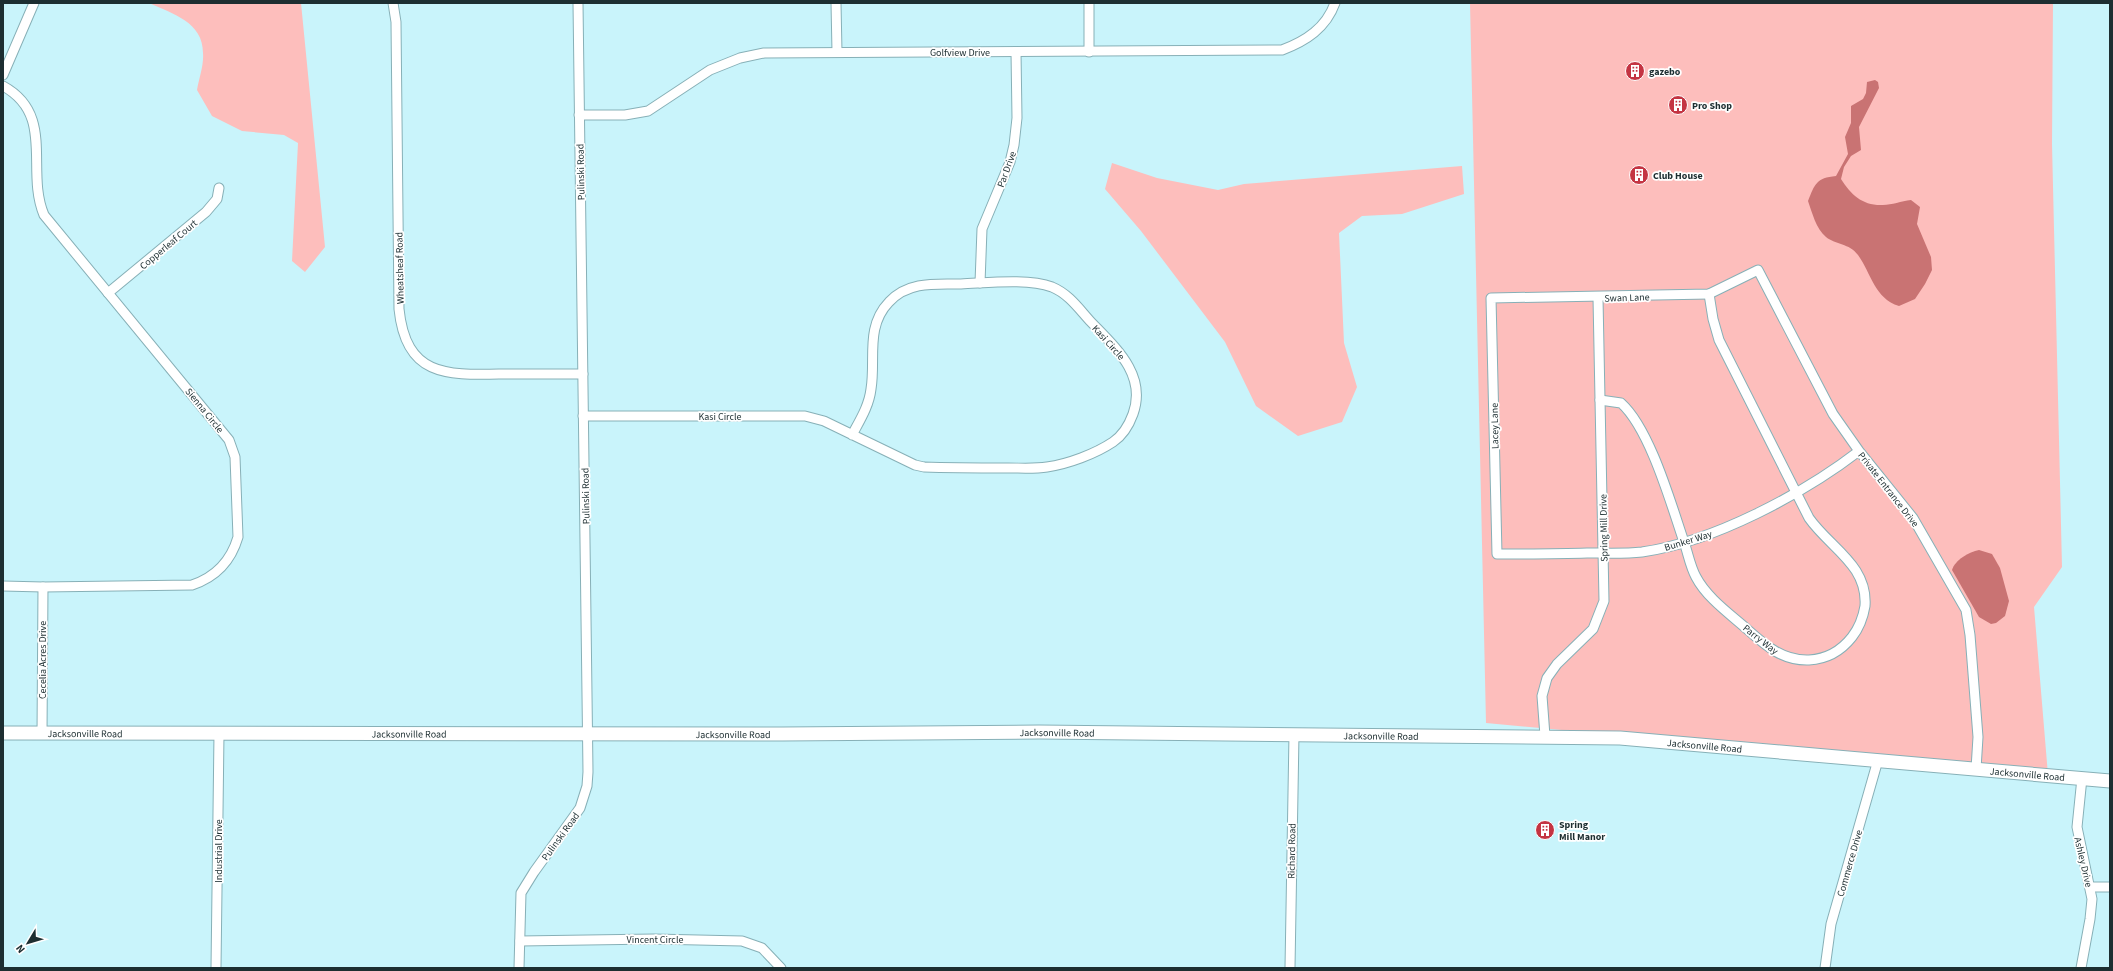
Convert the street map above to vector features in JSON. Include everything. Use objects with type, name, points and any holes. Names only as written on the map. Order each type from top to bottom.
[{"type":"main road","name":"Jacksonville Road","points":[[3,733],[587,734],[1038,732],[1545,736],[1663,740],[2110,781]]},
{"type":"street","points":[[3,75],[34,3]]},
{"type":"street","name":"Wheatsheaf Road","points":[[393,3],[396,22],[399,309],[401,326],[409,347],[432,368],[454,375],[583,374]]},
{"type":"street","name":"Pulinski Road","points":[[519,968],[520,899],[524,887],[574,818],[584,797],[588,772],[578,3]]},
{"type":"street","points":[[836,3],[837,52]]},
{"type":"street","points":[[1089,52],[1090,3]]},
{"type":"street","name":"Golfview Drive","points":[[579,115],[625,115],[648,111],[710,70],[740,58],[764,53],[1282,50],[1303,41],[1318,30],[1331,14],[1336,3]]},
{"type":"street","name":"Par Drive","points":[[980,283],[982,229],[1010,162],[1014,145],[1017,118],[1016,52]]},
{"type":"street","name":"Sienna Circle","points":[[3,86],[21,101],[31,114],[34,123],[36,143],[36,191],[44,215],[228,440],[235,458],[238,537],[235,548],[224,566],[208,578],[192,585],[43,587],[3,586]]},
{"type":"street","name":"Copperleaf Court","points":[[108,293],[206,212],[217,199],[219,188]]},
{"type":"street","name":"Swan Lane","points":[[1491,298],[1598,298],[1709,294],[1758,270]]},
{"type":"street","name":"Private Entrance Drive","points":[[1758,270],[1833,414],[1859,451],[1913,518],[1966,610],[1970,635],[1978,737],[1976,769]]},
{"type":"street","name":"Kasi Circle","points":[[583,416],[805,416],[824,421],[914,464],[924,467],[1046,467],[1095,452],[1112,443],[1125,430],[1132,418],[1136,401],[1136,380],[1133,371],[1109,340],[1075,303],[1063,293],[1044,285],[980,283],[928,284],[912,287],[896,295],[889,302],[882,310],[875,327],[872,343],[871,388],[862,416],[852,434]]},
{"type":"street","name":"Parry Way","points":[[1600,400],[1621,402],[1634,419],[1661,475],[1695,575],[1704,589],[1772,650],[1787,658],[1798,660],[1822,658],[1832,654],[1847,642],[1857,631],[1861,622],[1865,599],[1863,584],[1857,570],[1849,559],[1817,530],[1809,518],[1720,340],[1713,319],[1709,294]]},
{"type":"street","name":"Lacey Lane","points":[[1491,298],[1497,554]]},
{"type":"street","name":"Spring Mill Drive","points":[[1545,736],[1542,696],[1547,678],[1557,664],[1593,629],[1604,601],[1598,298]]},
{"type":"street","name":"Bunker Way","points":[[1497,554],[1640,552],[1684,542],[1731,525],[1796,493],[1829,473],[1859,451]]},
{"type":"street","name":"Cecelia Acres Drive","points":[[42,734],[43,587]]},
{"type":"street","name":"Industrial Drive","points":[[216,968],[219,734]]},
{"type":"street","name":"Richard Road","points":[[1290,968],[1294,734]]},
{"type":"street","name":"Commerce Drive","points":[[1825,968],[1831,924],[1878,760]]},
{"type":"street","name":"Ashley Drive","points":[[2082,778],[2077,827],[2092,899],[2082,968]]},
{"type":"street","points":[[2090,887],[2110,887]]},
{"type":"street","name":"Vincent Circle","points":[[520,941],[654,938],[742,941],[762,948],[781,968]]},
{"type":"shaded area","points":[[149,3],[301,3],[325,247],[305,272],[292,261],[298,143],[284,135],[242,131],[212,116],[197,90],[203,58],[202,42],[198,34],[185,20]]},
{"type":"shaded area","points":[[1470,3],[2053,3],[2052,144],[2062,567],[2034,607],[2048,775],[1486,723]]},
{"type":"shaded area","points":[[1875,80],[1878,82],[1879,88],[1859,127],[1861,150],[1851,156],[1844,167],[1841,179],[1853,195],[1869,204],[1886,205],[1911,200],[1920,207],[1917,224],[1931,257],[1932,270],[1915,299],[1899,306],[1891,303],[1879,292],[1863,262],[1851,248],[1830,240],[1823,234],[1815,220],[1808,201],[1815,186],[1820,180],[1836,176],[1848,154],[1845,137],[1851,123],[1851,106],[1863,99],[1866,93],[1867,82]]},
{"type":"shaded area","points":[[1112,163],[1157,178],[1218,190],[1244,184],[1462,166],[1464,194],[1402,214],[1362,216],[1339,233],[1344,343],[1357,387],[1342,422],[1298,436],[1256,406],[1225,342],[1141,231],[1105,189]]},
{"type":"shaded area","points":[[1979,550],[1992,554],[2000,568],[2009,601],[2005,616],[1996,623],[1991,624],[1979,617],[1952,570],[1956,563],[1963,557]]},
{"type":"place","name":"gazebo","points":[[1635,71]]},
{"type":"place","name":"Pro Shop","points":[[1678,105]]},
{"type":"place","name":"Club House","points":[[1639,175]]},
{"type":"place","name":"Spring Mill Manor","points":[[1545,830]]}]
